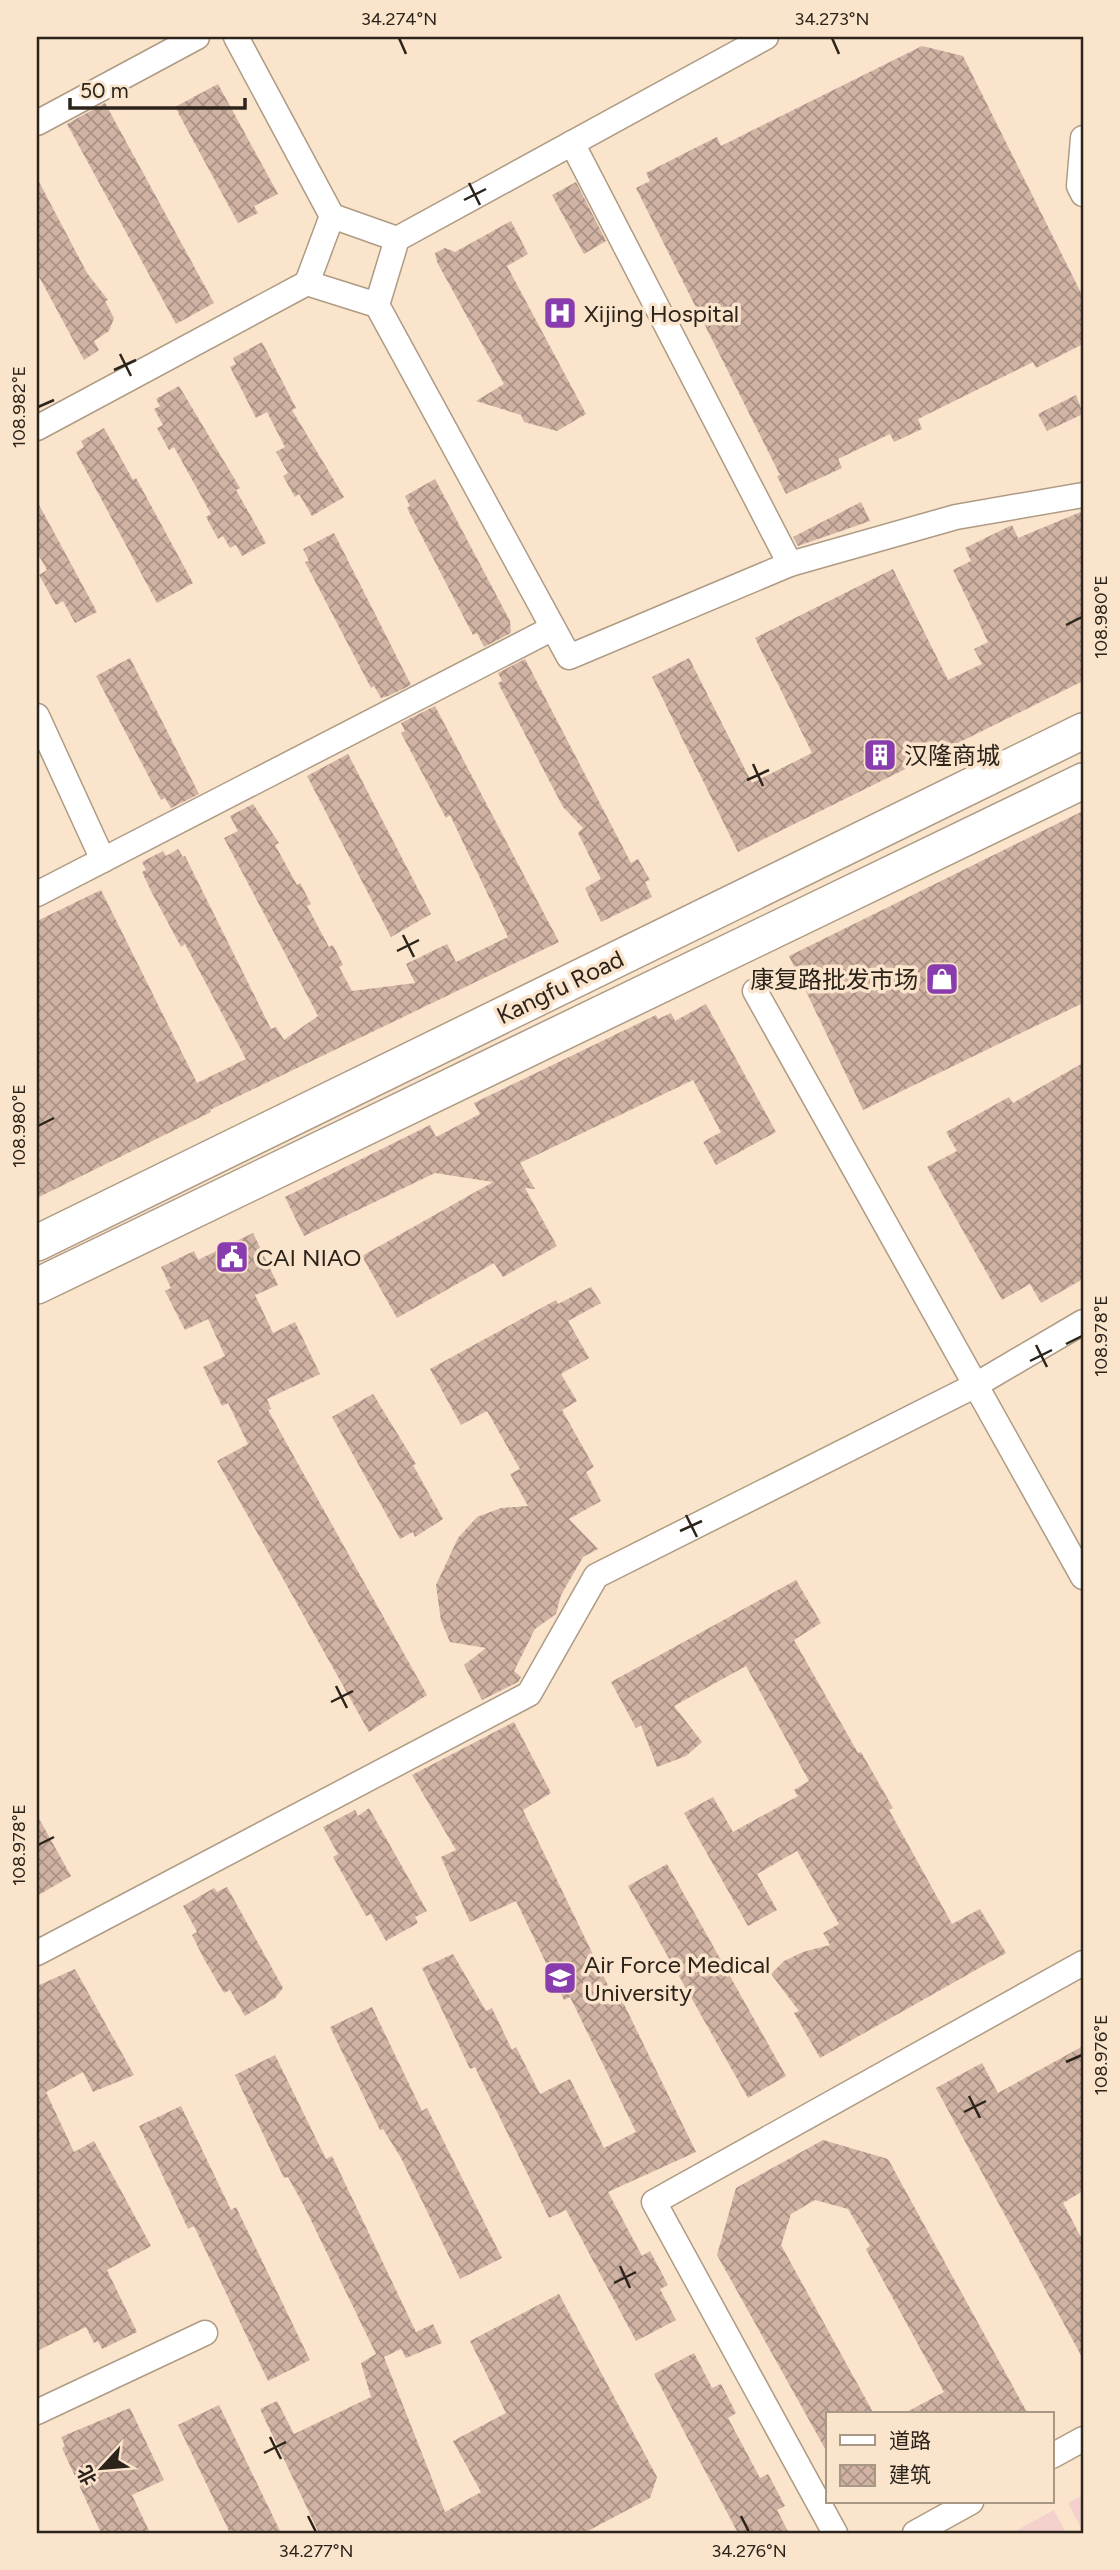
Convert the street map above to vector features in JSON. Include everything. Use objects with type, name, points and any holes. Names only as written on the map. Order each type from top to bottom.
[{"type":"main road","name":"Kangfu Road","points":[[37,1243],[1083,731]]},
{"type":"main road","name":"Kangfu Road","points":[[37,1286],[1083,781]]},
{"type":"street","points":[[37,123],[197,37]]},
{"type":"street","points":[[236,37],[332,216],[397,239]]},
{"type":"street","points":[[377,305],[397,239],[766,37]]},
{"type":"street","points":[[1083,138],[1079,186],[1083,194]]},
{"type":"street","points":[[572,143],[790,564]]},
{"type":"street","points":[[37,428],[307,283],[332,216]]},
{"type":"street","points":[[307,283],[377,305],[569,657],[790,564],[956,517],[1083,495]]},
{"type":"street","points":[[37,894],[553,628]]},
{"type":"street","points":[[37,716],[103,860]]},
{"type":"street","points":[[755,991],[1083,1577]]},
{"type":"street","points":[[37,1953],[529,1694],[596,1576],[974,1386],[1083,1322]]},
{"type":"street","points":[[835,2533],[654,2202],[1083,1963]]},
{"type":"street","points":[[37,2412],[205,2333]]},
{"type":"street","points":[[1054,2455],[1083,2439]]},
{"type":"street","points":[[915,2533],[967,2504]]},
{"type":"shaded area","points":[[1083,2495],[1083,2532],[1068,2503]]},
{"type":"shaded area","points":[[1054,2510],[1066,2533],[1012,2533]]},
{"type":"building","points":[[922,46],[963,56],[1083,297],[1083,344],[1036,368],[1033,362],[918,419],[922,429],[894,442],[890,434],[838,459],[842,468],[786,494],[777,476],[780,475],[636,188],[650,181],[646,173],[717,137],[721,146]]},
{"type":"building","points":[[218,84],[278,194],[254,206],[258,213],[238,223],[175,107]]},
{"type":"building","points":[[105,103],[214,303],[176,324],[67,124]]},
{"type":"building","points":[[37,178],[87,273],[108,300],[105,301],[114,318],[109,331],[94,341],[99,350],[84,360],[37,273]]},
{"type":"building","points":[[576,182],[606,241],[584,254],[552,195]]},
{"type":"building","points":[[511,221],[528,254],[507,266],[586,414],[557,431],[524,422],[521,415],[476,401],[504,384],[437,262],[435,253],[445,248],[455,252]]},
{"type":"building","points":[[262,342],[296,408],[292,410],[344,497],[312,516],[299,494],[295,497],[283,476],[288,473],[276,452],[285,447],[267,412],[256,418],[230,367],[236,364],[233,358]]},
{"type":"building","points":[[179,386],[240,488],[236,490],[266,543],[242,556],[236,545],[230,548],[223,536],[218,539],[206,517],[211,514],[174,447],[169,450],[157,428],[163,425],[154,409],[160,406],[156,399]]},
{"type":"building","points":[[1076,395],[1083,414],[1047,431],[1038,414]]},
{"type":"building","points":[[104,428],[133,480],[136,478],[193,583],[157,603],[76,452],[84,447],[81,441]]},
{"type":"building","points":[[435,479],[510,621],[511,633],[484,647],[477,633],[473,635],[407,508],[410,506],[405,496]]},
{"type":"building","points":[[37,501],[97,612],[75,623],[63,601],[56,605],[39,575],[47,570],[37,552]]},
{"type":"building","points":[[861,502],[870,521],[798,546],[793,537]]},
{"type":"building","points":[[1083,511],[1083,681],[738,852],[652,677],[689,658],[752,783],[812,753],[755,638],[893,569],[948,680],[982,664],[974,649],[988,642],[953,570],[971,561],[965,548],[1012,525],[1018,538]]},
{"type":"building","points":[[334,533],[411,685],[388,696],[381,698],[374,686],[371,688],[305,562],[309,561],[303,549]]},
{"type":"building","points":[[130,658],[199,794],[171,808],[165,798],[161,800],[96,676]]},
{"type":"building","points":[[525,659],[631,863],[638,859],[650,880],[645,882],[652,897],[601,922],[585,888],[601,879],[578,833],[583,828],[563,807],[498,683],[502,681],[498,673]]},
{"type":"building","points":[[435,706],[559,942],[210,1110],[211,1112],[37,1198],[37,921],[101,890],[197,1083],[246,1059],[185,944],[181,947],[151,891],[142,872],[146,870],[142,862],[163,851],[166,856],[178,849],[183,857],[185,856],[271,1029],[276,1027],[284,1040],[318,1016],[224,838],[238,831],[230,816],[253,804],[279,843],[275,845],[297,885],[300,883],[311,904],[307,906],[329,947],[333,945],[343,965],[339,967],[352,991],[415,983],[406,964],[447,944],[456,962],[508,937],[450,815],[446,818],[401,733],[405,731],[401,723]]},
{"type":"building","points":[[348,754],[431,914],[391,937],[307,776]]},
{"type":"building","name":"康复路批发市场","points":[[1083,811],[1083,1003],[863,1110],[789,956]]},
{"type":"building","points":[[706,1004],[776,1132],[716,1165],[703,1142],[721,1132],[693,1080],[520,1163],[535,1189],[525,1188],[557,1246],[503,1277],[494,1263],[397,1318],[362,1256],[493,1182],[435,1173],[304,1236],[285,1197],[430,1125],[436,1137],[480,1114],[474,1103],[656,1015],[658,1019],[671,1013],[675,1021]]},
{"type":"building","points":[[1083,1063],[1083,1279],[1041,1303],[1030,1284],[1002,1300],[927,1167],[957,1151],[946,1132],[1009,1097],[1013,1103]]},
{"type":"building","points":[[253,1233],[278,1285],[255,1295],[273,1333],[295,1322],[320,1374],[267,1399],[271,1409],[268,1410],[427,1695],[369,1732],[217,1461],[248,1444],[228,1403],[222,1406],[203,1367],[225,1356],[208,1319],[185,1330],[165,1291],[171,1288],[161,1267],[194,1251],[198,1260]]},
{"type":"building","points":[[591,1287],[601,1303],[568,1321],[589,1358],[561,1374],[577,1401],[562,1410],[594,1467],[586,1472],[601,1501],[569,1519],[598,1549],[583,1557],[561,1595],[556,1614],[535,1629],[514,1671],[521,1677],[518,1682],[482,1700],[464,1665],[486,1648],[450,1642],[441,1621],[436,1585],[458,1538],[477,1517],[501,1508],[528,1506],[510,1474],[520,1469],[487,1411],[461,1425],[430,1369],[556,1300],[558,1304]]},
{"type":"building","points":[[373,1394],[416,1464],[413,1465],[443,1519],[415,1537],[413,1532],[400,1539],[332,1417]]},
{"type":"building","points":[[796,1580],[821,1623],[794,1640],[858,1753],[861,1752],[893,1808],[889,1810],[952,1924],[980,1909],[1006,1953],[820,2058],[794,2013],[799,2011],[771,1974],[784,1961],[803,1952],[830,1945],[823,1933],[839,1924],[797,1851],[757,1874],[777,1910],[748,1926],[684,1813],[713,1797],[733,1832],[798,1796],[794,1790],[809,1781],[746,1666],[674,1706],[702,1742],[686,1756],[657,1767],[641,1725],[636,1728],[611,1682]]},
{"type":"building","points":[[514,1722],[551,1793],[523,1810],[615,2000],[621,1998],[696,2152],[608,2192],[642,2256],[650,2251],[668,2285],[660,2289],[676,2320],[636,2341],[566,2210],[549,2218],[475,2067],[470,2069],[422,1968],[453,1954],[486,2011],[492,2008],[512,2050],[516,2047],[540,2094],[570,2079],[604,2148],[636,2132],[570,1997],[564,2000],[516,1901],[470,1922],[441,1857],[456,1850],[412,1775]]},
{"type":"building","points":[[369,1808],[427,1911],[415,1917],[418,1923],[386,1941],[371,1914],[366,1916],[333,1857],[338,1854],[323,1827],[355,1810],[358,1816]]},
{"type":"building","points":[[37,1815],[71,1876],[37,1896]]},
{"type":"building","points":[[667,1864],[786,2076],[748,2098],[628,1886]]},
{"type":"building","points":[[227,1887],[283,1988],[275,1998],[245,2016],[230,1990],[224,1993],[204,1959],[192,1935],[197,1932],[183,1906],[214,1888],[217,1892]]},
{"type":"building","points":[[75,1969],[134,2075],[93,2092],[83,2072],[46,2092],[74,2152],[94,2141],[151,2246],[107,2270],[137,2332],[102,2349],[98,2341],[94,2343],[86,2327],[37,2351],[37,1986]]},
{"type":"building","points":[[372,2007],[422,2111],[427,2108],[502,2258],[460,2279],[401,2158],[383,2129],[380,2130],[330,2027]]},
{"type":"building","points":[[1083,2046],[1083,2191],[1063,2203],[1083,2241],[1083,2359],[936,2088],[982,2063],[998,2093]]},
{"type":"building","points":[[275,2055],[326,2159],[332,2156],[416,2332],[433,2324],[442,2343],[406,2358],[401,2349],[384,2357],[445,2512],[481,2492],[453,2441],[506,2413],[470,2341],[559,2294],[657,2477],[650,2498],[584,2533],[319,2533],[260,2409],[277,2401],[294,2434],[371,2397],[361,2363],[376,2354],[305,2208],[288,2177],[284,2178],[235,2075]]},
{"type":"building","points":[[181,2106],[231,2210],[236,2207],[310,2360],[268,2381],[194,2226],[188,2229],[139,2126]]},
{"type":"building","points":[[823,2140],[888,2159],[1027,2412],[907,2412],[944,2392],[866,2249],[870,2246],[848,2209],[815,2200],[791,2214],[781,2245],[873,2412],[826,2412],[826,2450],[717,2255],[736,2188]]},
{"type":"building","points":[[694,2353],[712,2388],[721,2384],[736,2413],[728,2418],[760,2478],[768,2474],[785,2506],[777,2510],[789,2533],[738,2533],[688,2439],[654,2374]]},
{"type":"building","points":[[219,2405],[281,2533],[230,2533],[178,2425]]},
{"type":"building","points":[[130,2408],[164,2480],[132,2495],[150,2533],[101,2533],[62,2448],[65,2446],[61,2437]]},
{"type":"place","name":"Xijing Hospital","points":[[560,313]]},
{"type":"place","name":"汉隆商城","points":[[880,755]]},
{"type":"place","name":"康复路批发市场","points":[[942,979]]},
{"type":"place","name":"CAI NIAO","points":[[232,1257]]},
{"type":"place","name":"Air Force Medical University","points":[[560,1978]]}]
